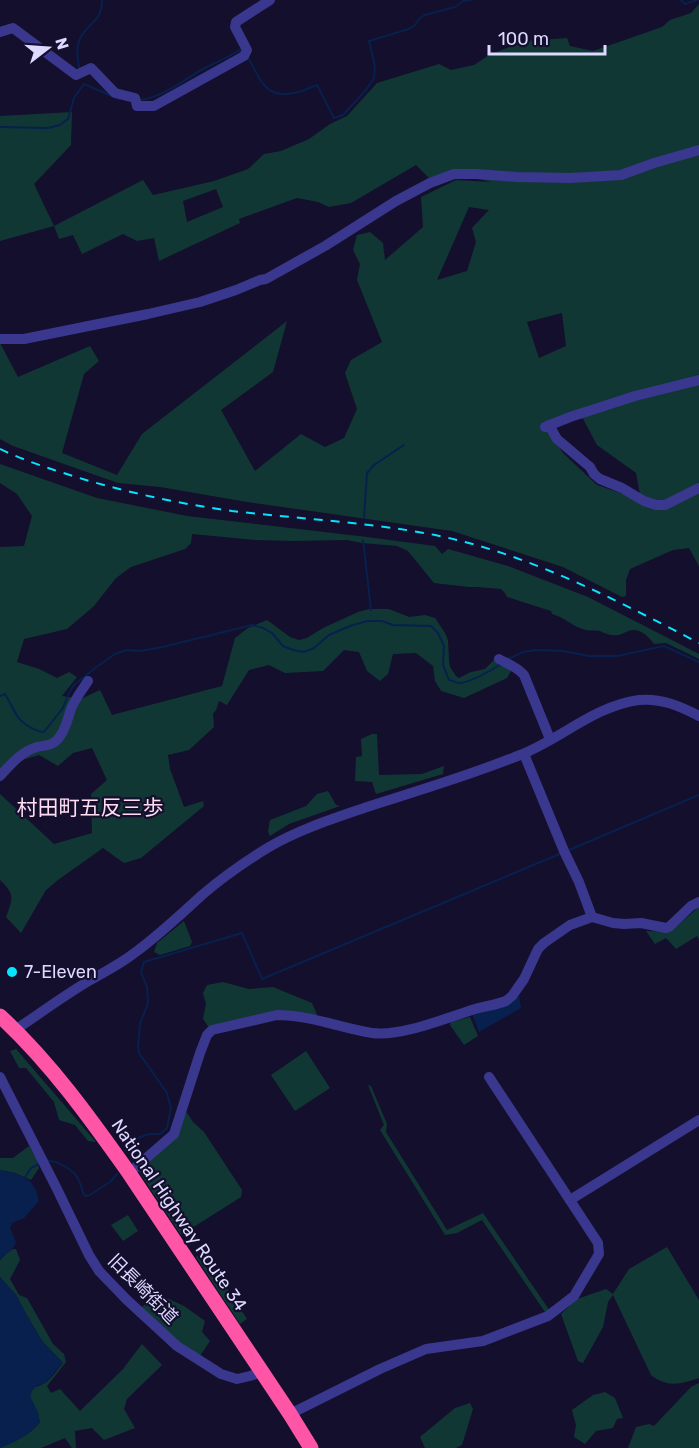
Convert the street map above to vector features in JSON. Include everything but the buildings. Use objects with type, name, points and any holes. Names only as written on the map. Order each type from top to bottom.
[{"type":"highway","name":"National Highway Route 34","points":[[0,1016],[73,1095],[129,1173],[311,1448]]},
{"type":"street","points":[[0,32],[13,28],[80,73],[91,68],[115,93],[136,102],[154,106],[245,53],[236,22],[270,0]]},
{"type":"street","points":[[0,339],[24,339],[57,333],[200,302],[236,290],[266,279],[325,246],[396,201],[430,183],[454,174],[570,178],[621,176],[654,163],[699,150]]},
{"type":"street","points":[[699,380],[635,396],[546,426],[557,439],[590,467],[600,480],[622,488],[644,501],[665,505],[699,488]]},
{"type":"street","points":[[503,661],[517,667],[524,675],[550,739]]},
{"type":"street","points":[[0,776],[23,754],[35,747],[52,744],[58,738],[65,729],[74,703],[88,681]]},
{"type":"street","points":[[15,1030],[132,955],[232,871],[294,834],[524,754],[610,707],[638,700],[649,700],[668,702],[699,716]]},
{"type":"street","points":[[524,754],[592,917]]},
{"type":"street","points":[[129,1173],[174,1134],[200,1053],[207,1035],[212,1030],[265,1017],[288,1015],[372,1033],[385,1034],[407,1030],[506,1002],[524,979],[538,950],[544,943],[570,925],[592,917],[613,923],[641,923],[666,928],[691,906],[699,902]]},
{"type":"street","name":"旧長崎街道","points":[[0,1077],[88,1255],[106,1278],[177,1346],[221,1374],[237,1379],[262,1372]]},
{"type":"street","points":[[290,1414],[426,1349],[483,1341],[548,1317],[574,1296],[598,1254],[598,1243],[489,1077]]},
{"type":"street","points":[[570,1200],[699,1120]]},
{"type":"green space","points":[[699,4],[699,566],[689,548],[673,550],[630,569],[626,580],[626,596],[622,597],[563,567],[452,531],[247,502],[160,487],[118,483],[13,446],[0,439],[0,343],[18,377],[90,346],[99,361],[84,374],[62,453],[117,475],[142,434],[287,321],[273,372],[221,410],[255,471],[301,434],[325,447],[344,438],[357,409],[345,373],[351,360],[382,342],[357,280],[360,264],[353,250],[357,235],[370,232],[383,243],[385,260],[423,227],[421,197],[456,180],[491,182],[451,172],[431,180],[416,165],[351,203],[329,207],[318,202],[297,198],[239,219],[240,223],[159,261],[154,238],[137,241],[123,234],[82,254],[73,235],[59,239],[54,226],[143,180],[153,195],[214,181],[248,169],[264,154],[281,151],[309,139],[330,124],[347,116],[377,83],[439,64],[451,70],[474,65],[489,55],[525,41],[567,38],[570,46],[593,51],[662,27],[670,20],[691,13]],"holes":[[[216,189],[223,207],[187,222],[183,201]],[[469,207],[489,210],[472,228],[476,242],[467,271],[437,280]],[[562,313],[566,346],[539,358],[527,322]],[[581,415],[597,445],[636,473],[640,494],[629,496],[597,485],[564,454],[547,430]]]},
{"type":"green space","points":[[72,112],[71,145],[34,184],[54,226],[0,241],[0,116]]},
{"type":"green space","points":[[0,464],[97,498],[187,516],[435,546],[442,554],[448,549],[508,566],[588,597],[699,654],[699,659],[666,643],[654,644],[639,631],[632,630],[613,635],[581,629],[552,614],[551,611],[507,597],[501,589],[434,583],[408,551],[397,546],[347,540],[255,540],[192,534],[191,543],[185,549],[131,567],[116,578],[94,606],[67,629],[24,639],[17,662],[57,678],[69,672],[77,677],[62,696],[81,699],[100,690],[112,715],[222,686],[235,638],[248,628],[267,620],[290,637],[299,640],[358,612],[369,609],[389,609],[409,617],[425,615],[435,618],[448,640],[450,667],[459,678],[485,669],[496,658],[511,671],[507,678],[464,698],[441,691],[435,681],[433,666],[416,653],[393,654],[388,674],[380,681],[367,671],[359,652],[344,650],[323,671],[285,673],[269,665],[249,670],[227,705],[219,701],[213,714],[214,727],[189,750],[168,755],[170,769],[184,807],[203,801],[204,806],[141,858],[124,863],[103,848],[46,890],[21,933],[6,917],[11,897],[8,889],[0,880],[0,794],[54,844],[92,833],[91,794],[107,780],[92,748],[73,753],[58,766],[39,755],[19,761],[0,782],[0,547],[24,546],[32,516],[17,494],[0,483]]},
{"type":"green space","points":[[377,734],[379,775],[422,774],[444,766],[443,774],[376,794],[372,782],[355,781],[356,757],[362,756],[361,739]]},
{"type":"green space","points":[[328,791],[336,805],[340,806],[289,824],[270,836],[268,832],[270,820],[306,806],[317,794]]},
{"type":"green space","points":[[699,907],[699,939],[697,936],[676,949],[666,938],[655,944],[646,931],[670,932]]},
{"type":"green space","points":[[184,921],[192,942],[190,946],[160,955],[154,952],[157,943]]},
{"type":"green space","points":[[223,982],[249,989],[273,987],[312,1003],[318,1017],[275,1011],[210,1029],[203,1019],[206,1004],[203,993],[207,985]]},
{"type":"green space","points":[[470,1017],[478,1036],[464,1045],[450,1025],[451,1022]]},
{"type":"green space","points":[[16,1049],[96,1142],[88,1141],[75,1125],[59,1120],[54,1102],[26,1068],[19,1068],[10,1051]]},
{"type":"green space","points":[[306,1051],[330,1088],[295,1111],[271,1075]]},
{"type":"green space","points":[[368,1085],[371,1086],[387,1124],[386,1132],[447,1230],[483,1213],[550,1311],[545,1312],[482,1220],[457,1233],[445,1235],[380,1130],[384,1125]]},
{"type":"green space","points":[[185,1110],[204,1132],[242,1190],[241,1197],[181,1235],[138,1170],[177,1135]]},
{"type":"green space","points":[[29,1146],[39,1168],[31,1180],[0,1170],[0,1158],[13,1158]]},
{"type":"green space","points":[[128,1215],[138,1231],[123,1241],[111,1225]]},
{"type":"green space","points":[[667,1247],[699,1300],[699,1378],[674,1384],[663,1382],[651,1375],[613,1295],[608,1302],[603,1327],[583,1363],[578,1361],[561,1314],[577,1299],[606,1289],[613,1294],[629,1269]]},
{"type":"green space","points":[[16,1249],[20,1260],[10,1279],[19,1295],[27,1298],[53,1344],[64,1354],[66,1362],[47,1386],[51,1393],[60,1389],[80,1411],[123,1369],[142,1344],[162,1365],[127,1399],[124,1409],[135,1428],[104,1440],[92,1428],[75,1431],[76,1448],[72,1448],[65,1438],[41,1448],[0,1448],[27,1435],[40,1422],[30,1396],[31,1392],[48,1381],[63,1363],[42,1341],[16,1295],[0,1277],[0,1260]]},
{"type":"green space","points":[[203,1252],[247,1319],[240,1324],[196,1257]]},
{"type":"green space","points":[[156,1293],[184,1306],[205,1321],[202,1332],[210,1341],[200,1356],[177,1340],[141,1308]]},
{"type":"green space","points":[[699,1383],[699,1448],[628,1448],[636,1427],[649,1424],[654,1426],[691,1387]]},
{"type":"green space","points":[[605,1392],[615,1398],[623,1418],[617,1419],[613,1428],[596,1431],[585,1444],[574,1437],[576,1425],[572,1410],[593,1395]]},
{"type":"green space","points":[[470,1403],[473,1409],[462,1445],[456,1448],[425,1448],[420,1437],[455,1408]]},
{"type":"water","points":[[519,995],[521,1008],[479,1032],[472,1014]]},
{"type":"water","points":[[0,1170],[26,1178],[34,1187],[39,1201],[24,1218],[12,1223],[10,1227],[16,1243],[0,1260]]},
{"type":"water","points":[[0,1277],[16,1295],[42,1341],[63,1363],[45,1383],[36,1386],[31,1392],[30,1396],[40,1422],[17,1441],[0,1448]]},
{"type":"waterway","points":[[80,70],[77,52],[79,41],[100,13],[102,0]]},
{"type":"waterway","points":[[248,58],[261,80],[271,91],[291,94],[317,85],[334,118],[343,115],[374,78],[375,66],[369,41],[409,29],[425,15],[471,0]]},
{"type":"waterway","points":[[681,0],[685,4],[697,0]]},
{"type":"waterway","points":[[140,100],[165,92],[241,49]]},
{"type":"waterway","points":[[84,84],[119,99]]},
{"type":"waterway","points":[[0,127],[48,128],[60,125],[68,119],[74,98],[84,84]]},
{"type":"waterway","points":[[364,518],[367,473],[374,465],[404,445]]},
{"type":"waterway","points":[[363,540],[371,610]]},
{"type":"waterway","points":[[0,696],[5,694],[23,722],[33,729],[44,732],[63,708],[74,685],[115,654],[126,650],[140,651],[163,647],[252,625],[272,633],[283,646],[304,652],[314,648],[329,635],[367,621],[382,621],[393,625],[431,626],[438,633],[444,646],[443,665],[449,680],[462,683],[501,664]]},
{"type":"waterway","points":[[508,659],[523,652],[536,650],[563,651],[589,656],[617,656],[664,646],[699,662]]},
{"type":"waterway","points":[[569,850],[699,795]]},
{"type":"waterway","points":[[125,1151],[135,1139],[149,1134],[160,1134],[167,1128],[171,1108],[167,1093],[139,1053],[140,1024],[148,1003],[147,987],[141,972],[144,962],[242,933],[262,979],[562,853]]},
{"type":"waterway","points":[[47,1161],[56,1162],[70,1170],[77,1177],[84,1195],[88,1196],[110,1182],[117,1174]]},
{"type":"waterway","points":[[24,1179],[31,1168],[41,1163]]},
{"type":"railway","points":[[0,449],[86,480],[176,502],[232,511],[385,527],[470,543],[570,580],[699,643]]},
{"type":"place","name":"7-Eleven","points":[[12,972]]},
{"type":"district","name":"村田町五反三歩","points":[[90,808]]}]
